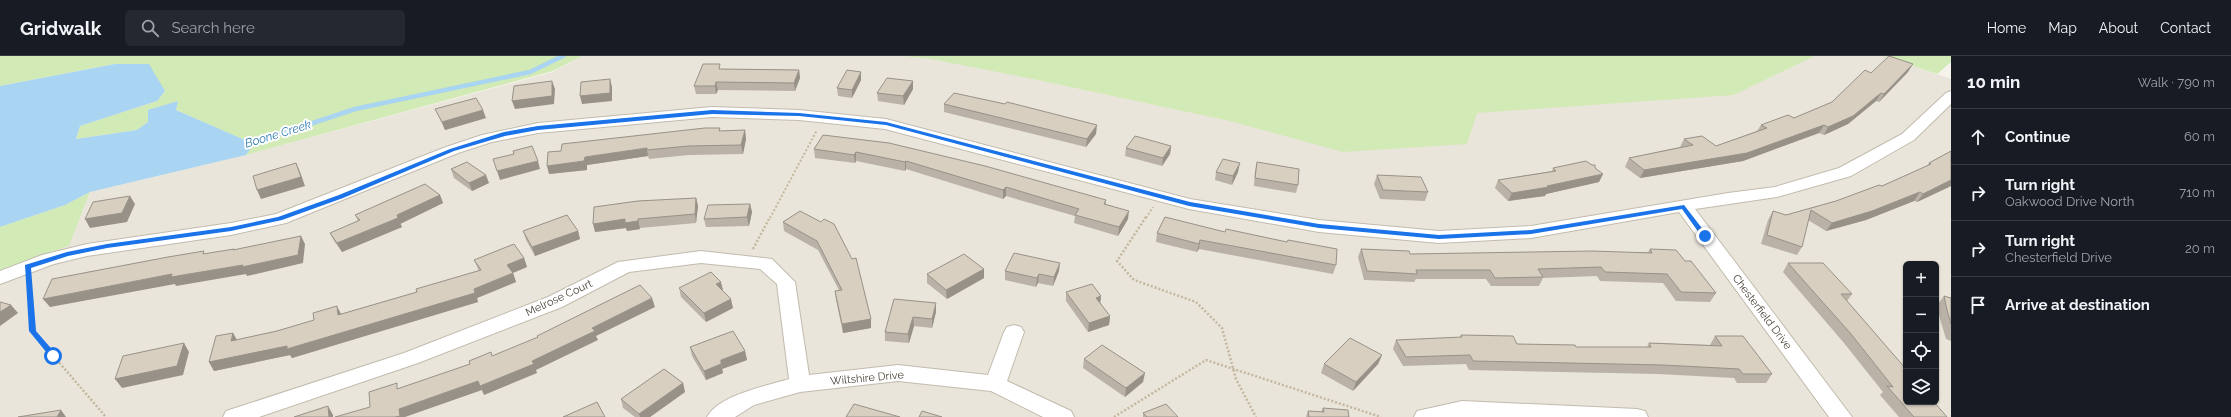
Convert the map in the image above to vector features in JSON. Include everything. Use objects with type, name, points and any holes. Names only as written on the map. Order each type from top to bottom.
[{"type":"street","points":[[0,278],[27,267],[67,254],[107,246],[231,229],[280,218],[341,196],[452,150],[520,131],[712,112],[824,117],[886,124],[1189,204],[1319,226],[1439,237],[1531,232],[1684,207],[1728,198],[1777,192],[1844,172],[1908,137],[1951,96]]},
{"type":"street","name":"Chesterfield Drive","points":[[1684,207],[1841,417]]},
{"type":"street","name":"Melrose Court","points":[[234,417],[411,358],[555,302],[625,266],[701,257],[765,263],[786,282],[800,384]]},
{"type":"street","points":[[995,384],[1014,332]]},
{"type":"street","name":"Wiltshire Drive","points":[[718,417],[747,399],[800,384],[898,373],[995,384],[1063,417]]},
{"type":"street","points":[[1426,417],[1462,409],[1637,417]]},
{"type":"path","points":[[746,261],[824,117]]},
{"type":"path","points":[[1160,196],[1117,261],[1134,280],[1196,302],[1222,328],[1236,379],[1256,417]]},
{"type":"path","points":[[27,267],[32,331],[106,417]]},
{"type":"path","points":[[1114,417],[1206,360],[1381,417]]},
{"type":"shaded area","points":[[582,56],[902,56],[931,59],[1734,95],[1815,56],[1884,56],[1951,79],[1951,417],[0,417],[0,270],[69,246],[90,192],[246,155],[553,72]]},
{"type":"green space","points":[[0,56],[582,56],[553,71],[246,155],[253,144],[176,110],[177,101],[137,130],[76,139],[80,126],[157,101],[165,91],[115,64],[0,86]]},
{"type":"green space","points":[[902,56],[1815,56],[1734,95],[1477,113],[1467,144],[1343,152],[1230,121],[1038,80],[931,59]]},
{"type":"green space","points":[[1884,56],[1951,56],[1951,62],[1937,74]]},
{"type":"green space","points":[[90,192],[69,246],[0,270],[0,227],[65,205]]},
{"type":"water","points":[[115,64],[149,64],[165,91],[157,101],[80,126],[76,139],[137,130],[148,122],[148,110],[178,101],[176,110],[254,144],[246,155],[90,192],[65,205],[0,227],[0,86]]},
{"type":"building","points":[[1889,56],[1913,64],[1884,94],[1881,93],[1853,116],[1828,127],[1824,125],[1747,153],[1644,170],[1629,158],[1693,145],[1684,139],[1702,136],[1716,146],[1767,128],[1761,125],[1788,115],[1794,118],[1832,102],[1865,70],[1871,73]]},
{"type":"building","points":[[703,64],[720,64],[719,69],[799,70],[794,83],[716,82],[715,86],[694,86]]},
{"type":"building","points":[[847,70],[861,72],[852,90],[837,88]]},
{"type":"building","points":[[887,78],[913,81],[903,96],[877,93]]},
{"type":"building","points":[[610,79],[610,93],[580,96],[581,82]]},
{"type":"building","points":[[552,81],[552,96],[512,101],[514,86]]},
{"type":"building","points":[[954,93],[1005,104],[1007,102],[1097,125],[1087,139],[944,104]]},
{"type":"building","points":[[476,98],[483,110],[442,122],[435,109]]},
{"type":"building","points":[[705,128],[720,128],[719,131],[745,130],[741,145],[688,146],[647,150],[647,148],[585,157],[584,161],[547,166],[548,152],[561,151],[562,144]]},
{"type":"building","points":[[823,135],[889,143],[985,166],[1106,200],[1104,204],[1129,211],[1119,227],[1075,215],[1079,209],[1006,187],[1003,190],[906,161],[856,152],[854,155],[814,149]]},
{"type":"building","points":[[1135,136],[1171,146],[1163,158],[1126,148]]},
{"type":"building","points":[[532,146],[538,161],[497,171],[493,159],[514,154],[513,151]]},
{"type":"building","points":[[1951,151],[1951,180],[1923,194],[1920,192],[1872,211],[1832,223],[1811,210],[1802,247],[1767,235],[1773,211],[1786,215],[1836,201],[1879,185],[1882,186],[1931,164],[1929,163]]},
{"type":"building","points":[[1223,159],[1240,163],[1233,176],[1216,172]]},
{"type":"building","points":[[1586,161],[1592,165],[1595,165],[1595,168],[1603,174],[1547,186],[1549,187],[1512,193],[1498,180],[1556,171],[1553,168]]},
{"type":"building","points":[[467,162],[486,175],[469,183],[451,169]]},
{"type":"building","points":[[1257,162],[1299,169],[1298,185],[1255,178]]},
{"type":"building","points":[[296,163],[301,177],[257,190],[253,176]]},
{"type":"building","points":[[1377,175],[1421,177],[1428,192],[1383,190]]},
{"type":"building","points":[[425,184],[440,195],[397,215],[398,218],[337,243],[330,233],[360,220],[355,215]]},
{"type":"building","points":[[130,196],[122,213],[85,219],[93,202]]},
{"type":"building","points":[[696,198],[695,214],[638,219],[638,221],[625,223],[625,219],[593,224],[594,207],[638,201]]},
{"type":"building","points":[[750,204],[747,217],[704,219],[708,205]]},
{"type":"building","points":[[800,211],[821,222],[824,219],[834,224],[852,259],[856,258],[871,319],[842,324],[835,291],[842,290],[817,241],[783,222]]},
{"type":"building","points":[[567,215],[578,231],[532,247],[523,231]]},
{"type":"building","points":[[1165,217],[1225,232],[1226,229],[1287,242],[1288,240],[1337,249],[1336,265],[1200,240],[1199,244],[1157,233]]},
{"type":"building","points":[[301,236],[298,255],[242,267],[243,265],[171,277],[172,274],[43,299],[52,279],[204,251],[203,254],[234,249],[233,250]]},
{"type":"building","points":[[514,244],[524,258],[507,265],[513,273],[474,289],[475,293],[287,349],[287,346],[209,362],[216,336],[233,333],[231,341],[277,331],[314,320],[313,313],[337,306],[338,315],[417,292],[416,289],[481,270],[474,260]]},
{"type":"building","points":[[1361,249],[1409,251],[1410,254],[1592,251],[1652,253],[1650,249],[1676,250],[1685,261],[1691,261],[1716,293],[1681,292],[1667,274],[1605,272],[1601,267],[1538,269],[1543,277],[1495,278],[1490,270],[1416,270],[1417,274],[1367,271]]},
{"type":"building","points":[[1014,253],[1060,263],[1054,277],[1039,274],[1037,278],[1005,271]]},
{"type":"building","points":[[964,254],[984,269],[946,290],[927,274]]},
{"type":"building","points":[[1788,263],[1823,263],[1852,294],[1841,294],[1903,366],[1903,404],[1887,386],[1893,387],[1851,334]]},
{"type":"building","points":[[711,272],[721,282],[716,284],[731,299],[704,313],[679,288]]},
{"type":"building","points":[[1092,284],[1101,296],[1096,298],[1110,316],[1089,323],[1066,292]]},
{"type":"building","points":[[640,285],[652,298],[592,328],[595,331],[532,361],[534,364],[480,386],[478,381],[399,409],[400,416],[335,417],[370,407],[369,392],[397,383],[397,389],[470,364],[469,361],[491,352],[492,356],[538,337],[537,336]]},
{"type":"building","points":[[1944,296],[1951,298],[1951,324],[1947,310]]},
{"type":"building","points":[[894,299],[936,303],[932,319],[913,317],[908,334],[885,332]]},
{"type":"building","points":[[0,302],[11,305],[0,312]]},
{"type":"building","points":[[733,331],[745,351],[721,360],[721,364],[704,371],[690,347]]},
{"type":"building","points":[[1461,335],[1513,336],[1517,344],[1575,345],[1576,347],[1651,347],[1649,343],[1722,346],[1715,336],[1743,336],[1772,374],[1743,374],[1739,369],[1663,365],[1473,361],[1470,355],[1406,357],[1396,340],[1462,337]]},
{"type":"building","points":[[1350,338],[1382,355],[1356,382],[1324,364]]},
{"type":"building","points":[[184,343],[177,366],[115,379],[123,356]]},
{"type":"building","points":[[1102,345],[1145,373],[1126,388],[1084,359]]},
{"type":"building","points":[[664,369],[683,383],[639,414],[621,399]]},
{"type":"building","points":[[597,402],[605,417],[563,417]]},
{"type":"building","points":[[854,404],[900,417],[846,417]]},
{"type":"building","points":[[1166,404],[1178,417],[1147,417],[1143,413]]},
{"type":"building","points":[[1904,405],[1937,405],[1947,417],[1914,417]]},
{"type":"building","points":[[328,406],[329,417],[294,417]]},
{"type":"building","points":[[1323,408],[1348,410],[1349,417],[1309,417],[1308,411],[1324,412]]},
{"type":"building","points":[[61,410],[57,417],[18,417]]},
{"type":"building","points":[[922,411],[942,417],[919,417]]},
{"type":"waterway","name":"Boone Creek","points":[[247,145],[355,109],[530,72],[563,56]]},
{"type":"route","points":[[53,356],[32,331],[27,267],[67,254],[107,246],[231,229],[280,218],[341,196],[452,150],[504,134],[538,128],[712,112],[799,115],[886,124],[1006,154],[1189,204],[1319,226],[1439,237],[1531,232],[1684,207],[1705,236]]}]
